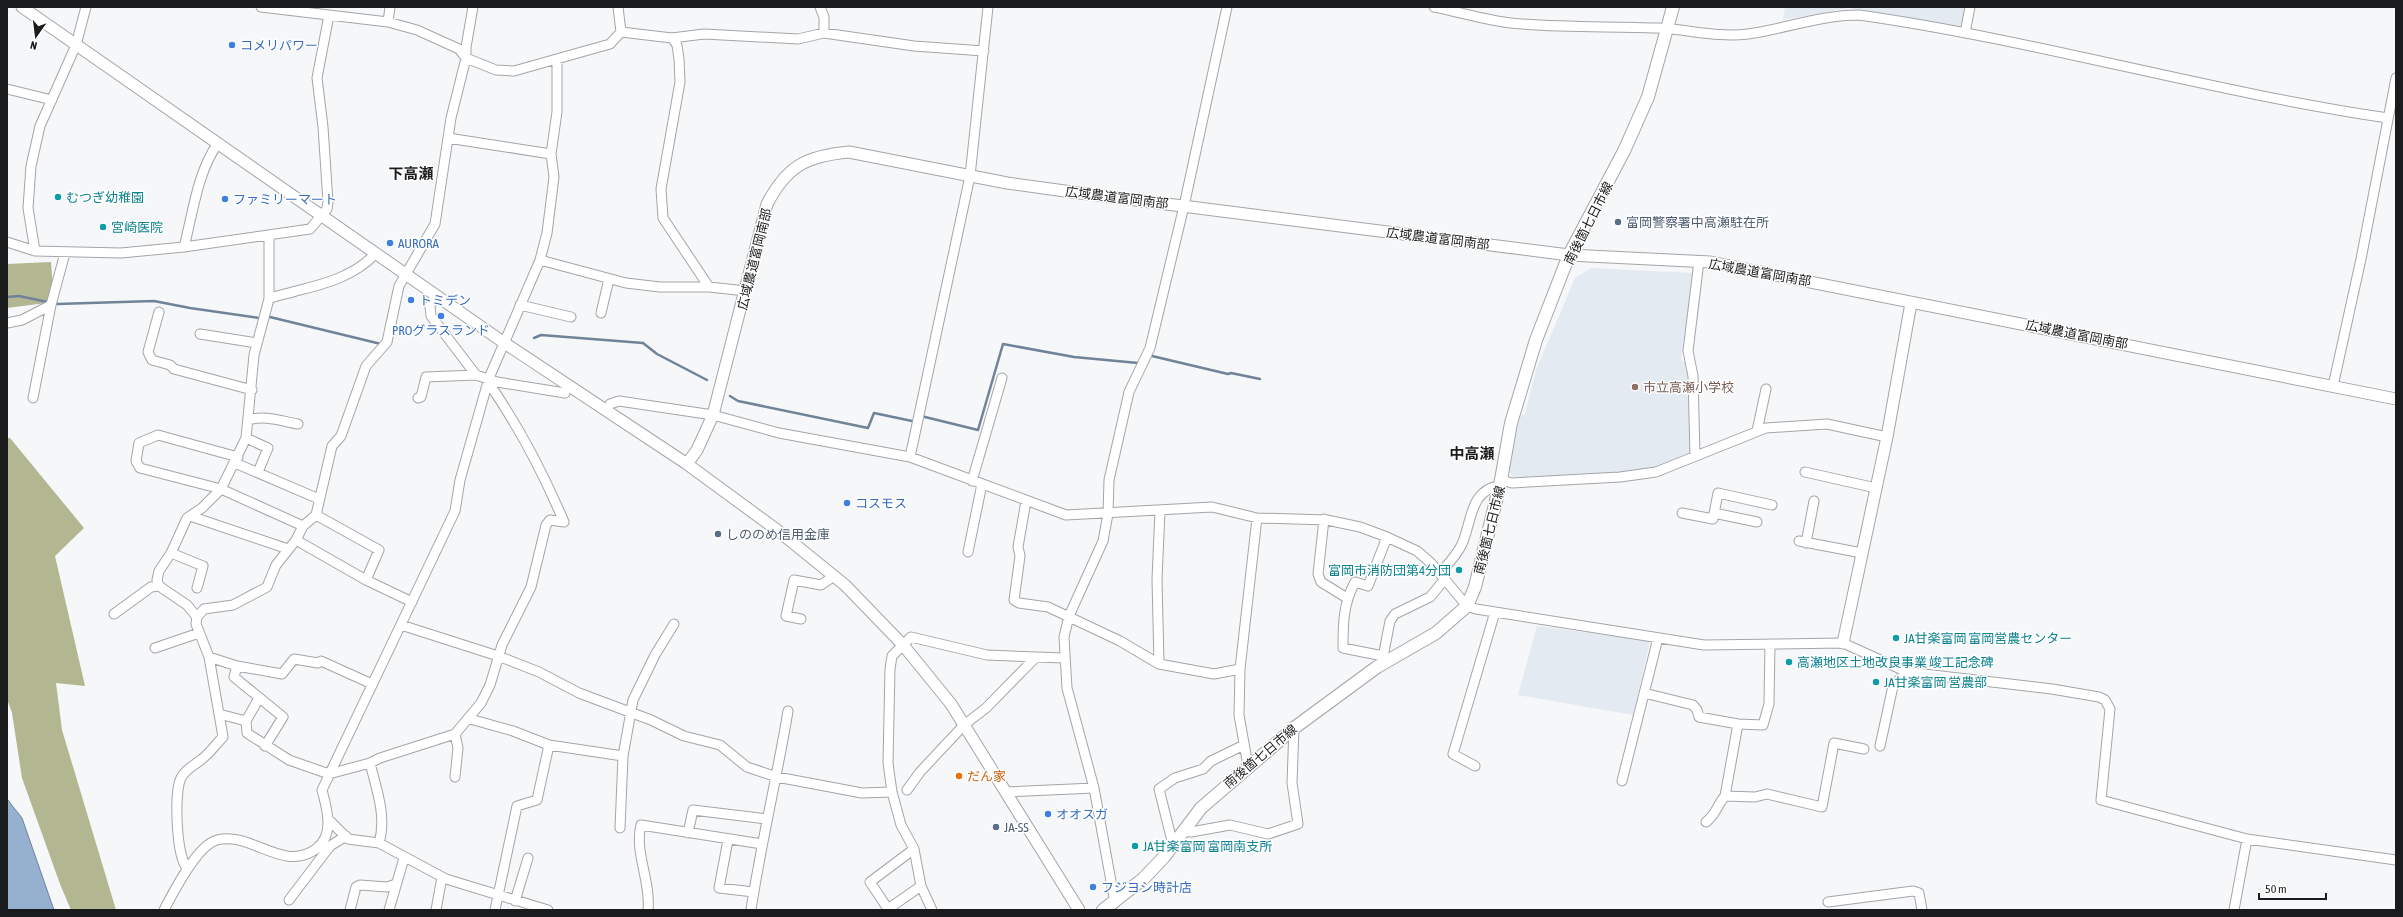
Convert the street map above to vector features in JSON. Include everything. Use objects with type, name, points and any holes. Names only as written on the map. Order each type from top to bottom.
[{"type":"main road","name":"南後箇七日市線","points":[[1103,910],[1143,879],[1173,845],[1201,808],[1248,766],[1294,728],[1382,660],[1436,633],[1467,606],[1475,587],[1500,483],[1511,423],[1530,360],[1569,255],[1636,127],[1648,97],[1673,7]]},
{"type":"street","points":[[22,7],[503,342],[687,464],[778,530],[834,576],[903,645],[951,704],[1079,910]]},
{"type":"street","points":[[35,251],[28,208],[31,166],[40,126],[76,45],[86,7]]},
{"type":"street","points":[[262,7],[324,12],[388,22],[417,30],[459,49],[466,58],[496,70],[514,71],[610,44],[621,32],[618,7]]},
{"type":"street","points":[[388,22],[390,7]]},
{"type":"street","points":[[197,617],[204,609],[233,605],[267,587],[276,565],[296,540],[303,526],[316,515],[332,446],[341,436],[366,366],[388,342],[398,292],[406,274],[435,224],[448,138],[466,58],[466,47],[473,7]]},
{"type":"street","points":[[820,7],[824,17],[824,33]]},
{"type":"street","points":[[910,457],[970,176],[988,7]]},
{"type":"street","points":[[1114,902],[1094,788],[1066,688],[1064,637],[1069,616],[1103,541],[1108,514],[1110,480],[1128,392],[1150,348],[1184,206],[1227,7]]},
{"type":"street","points":[[1434,7],[1511,22],[1555,26],[1668,29],[1723,34],[1748,34],[1811,20],[1853,15],[1965,33],[2276,99],[2388,118]]},
{"type":"street","points":[[1965,33],[1970,7]]},
{"type":"street","points":[[7,242],[35,251],[65,253],[121,252],[184,247],[310,229],[322,216],[328,202],[329,186],[317,78],[324,12]]},
{"type":"street","points":[[621,32],[672,38],[704,34],[798,39],[824,33],[914,46],[984,51]]},
{"type":"street","points":[[672,38],[677,46],[680,82],[661,189],[664,218],[709,287]]},
{"type":"street","points":[[164,910],[187,868],[215,840],[233,839],[268,852],[295,858],[311,853],[321,846],[330,822],[322,790],[455,510],[460,480],[488,380],[503,342],[540,260],[547,233],[554,177],[551,154],[557,105],[556,59]]},
{"type":"street","points":[[2333,386],[2361,259],[2396,78]]},
{"type":"street","points":[[7,89],[52,100]]},
{"type":"street","points":[[448,138],[551,154]]},
{"type":"street","points":[[184,247],[208,157],[218,144]]},
{"type":"street","name":"広域農道富岡南部","points":[[687,464],[697,450],[713,415],[746,291],[767,204],[780,182],[799,164],[826,154],[849,152],[970,176],[1072,192],[1569,255],[1699,261],[1759,270],[1911,303],[1967,312],[2396,399]]},
{"type":"street","points":[[187,868],[182,862],[177,835],[177,789],[185,772],[203,758],[224,737],[209,657],[199,633],[197,617],[187,605],[159,586],[157,580],[159,571],[171,554],[187,518],[202,508],[221,489],[246,438],[258,342],[269,299],[269,236]]},
{"type":"street","points":[[33,398],[52,303],[65,253]]},
{"type":"street","points":[[269,299],[323,284],[349,274],[362,268],[376,253]]},
{"type":"street","points":[[540,260],[609,279],[660,288],[709,287],[746,291]]},
{"type":"street","points":[[1695,456],[1693,376],[1688,350],[1699,261]]},
{"type":"street","points":[[601,313],[609,279]]},
{"type":"street","points":[[436,295],[430,306],[431,316],[476,375]]},
{"type":"street","points":[[7,323],[22,320],[52,303]]},
{"type":"street","points":[[1843,643],[1887,437],[1911,303]]},
{"type":"street","points":[[520,305],[571,317]]},
{"type":"street","points":[[159,312],[148,352],[152,360],[170,365],[174,369],[252,390]]},
{"type":"street","points":[[200,334],[258,342]]},
{"type":"street","points":[[418,398],[421,397],[426,377],[476,375],[497,382],[565,393]]},
{"type":"street","points":[[972,480],[1002,378]]},
{"type":"street","points":[[259,698],[246,721],[247,734],[289,760],[329,774],[370,763],[380,758],[455,734],[470,719],[481,703],[490,685],[498,656],[531,587],[546,525],[550,520],[564,522],[543,472],[527,440],[488,380]]},
{"type":"street","points":[[1757,431],[1766,389]]},
{"type":"street","points":[[610,404],[619,401],[713,415],[779,433],[910,457],[1066,515],[1108,514],[1212,507],[1257,518],[1324,520],[1360,527],[1387,536],[1417,551],[1442,576],[1467,606],[1495,612],[1704,645],[1843,643],[1907,672],[2052,689],[2099,697],[2105,700],[2110,709],[2101,800],[2247,839],[2396,860]]},
{"type":"street","points":[[248,420],[255,418],[272,418],[298,424]]},
{"type":"street","points":[[1387,536],[1368,586],[1355,582],[1347,598],[1343,622],[1343,648],[1382,660],[1390,621],[1395,614],[1430,597],[1462,544],[1477,497],[1490,487],[1500,483],[1642,475],[1656,472],[1766,428],[1827,424],[1887,437]]},
{"type":"street","points":[[303,526],[221,489],[140,468],[136,461],[139,443],[158,435],[236,460],[258,472],[319,499]]},
{"type":"street","points":[[246,438],[268,448],[258,472]]},
{"type":"street","points":[[1805,472],[1876,488]]},
{"type":"street","points":[[968,552],[982,484]]},
{"type":"street","points":[[1682,513],[1713,519],[1718,493],[1772,505]]},
{"type":"street","points":[[1026,501],[1018,547],[1020,556],[1014,600],[1018,603],[1048,607],[1069,616],[1120,641],[1159,664],[1214,674],[1240,669]]},
{"type":"street","points":[[1814,501],[1802,542],[1862,553]]},
{"type":"street","points":[[1159,664],[1157,586],[1160,511]]},
{"type":"street","points":[[1714,513],[1757,522]]},
{"type":"street","points":[[316,515],[379,550],[366,580]]},
{"type":"street","points":[[190,516],[288,549]]},
{"type":"street","points":[[1248,766],[1239,715],[1240,669],[1257,518]]},
{"type":"street","points":[[1324,520],[1318,574],[1321,582],[1347,598]]},
{"type":"street","points":[[296,540],[366,580],[412,602]]},
{"type":"street","points":[[171,554],[203,566],[197,588]]},
{"type":"street","points":[[801,619],[786,616],[794,580],[821,585],[834,576]]},
{"type":"street","points":[[114,614],[151,587],[159,586]]},
{"type":"street","points":[[1475,766],[1453,754],[1495,612]]},
{"type":"street","points":[[620,828],[623,756],[629,712],[655,655],[674,624]]},
{"type":"street","points":[[401,625],[498,656],[539,672],[579,693],[629,712],[684,736],[720,745],[747,767],[777,777],[862,793],[892,792]]},
{"type":"street","points":[[155,648],[199,633]]},
{"type":"street","points":[[932,910],[921,886],[914,849],[901,825],[892,792],[888,763],[890,669],[892,656],[911,637],[987,655],[1064,658]]},
{"type":"street","points":[[1622,781],[1658,638]]},
{"type":"street","points":[[1644,693],[1693,705],[1697,710],[1699,717],[1738,724],[1763,725],[1769,704],[1770,644]]},
{"type":"street","points":[[209,657],[237,666],[282,674],[294,659],[318,663],[321,661],[372,684]]},
{"type":"street","points":[[907,790],[920,772],[964,725],[986,708],[1036,657]]},
{"type":"street","points":[[237,666],[234,676],[283,717],[265,746]]},
{"type":"street","points":[[1880,746],[1893,686],[1907,672]]},
{"type":"street","points":[[751,910],[762,844],[777,777],[788,711]]},
{"type":"street","points":[[219,714],[246,721]]},
{"type":"street","points":[[470,719],[520,734],[549,745],[623,756]]},
{"type":"street","points":[[1706,822],[1713,817],[1719,802],[1725,796],[1738,724]]},
{"type":"street","points":[[1184,831],[1191,832],[1230,825],[1268,834],[1298,824],[1292,783],[1294,728]]},
{"type":"street","points":[[455,734],[458,748],[455,777]]},
{"type":"street","points":[[1725,796],[1755,798],[1767,794],[1822,807],[1834,743],[1864,749]]},
{"type":"street","points":[[495,910],[517,806],[537,800],[549,745]]},
{"type":"street","points":[[1173,845],[1159,790],[1175,778],[1203,769],[1211,761],[1244,745]]},
{"type":"street","points":[[370,763],[381,806],[379,842]]},
{"type":"street","points":[[1005,792],[1094,788]]},
{"type":"street","points":[[688,833],[693,810],[767,819]]},
{"type":"street","points":[[330,822],[346,836],[379,842],[404,858],[442,877],[515,901],[548,910]]},
{"type":"street","points":[[648,910],[649,897],[638,838],[641,825],[728,840],[762,844]]},
{"type":"street","points":[[289,900],[330,846],[346,836]]},
{"type":"street","points":[[2234,910],[2247,839]]},
{"type":"street","points":[[728,840],[719,888],[754,892]]},
{"type":"street","points":[[914,849],[870,882],[888,909],[921,886]]},
{"type":"street","points":[[389,910],[404,858]]},
{"type":"street","points":[[515,901],[528,858]]},
{"type":"street","points":[[436,910],[442,877]]},
{"type":"street","points":[[350,910],[356,887],[360,885],[387,887],[396,884]]},
{"type":"street","points":[[1828,902],[1913,891],[1919,893],[1922,910]]},
{"type":"shaded area","points":[[1785,7],[1967,7],[1962,30],[1849,8],[1783,20]]},
{"type":"shaded area","points":[[1591,268],[1693,273],[1681,360],[1685,363],[1691,377],[1691,452],[1650,469],[1623,473],[1512,477],[1509,471],[1520,416],[1525,414],[1536,370],[1575,278]]},
{"type":"shaded area","points":[[1537,626],[1650,641],[1633,715],[1518,695]]},
{"type":"green space","points":[[51,262],[54,302],[7,308],[7,264]]},
{"type":"green space","points":[[7,438],[10,438],[84,528],[55,556],[85,686],[56,683],[62,730],[116,910],[71,910],[60,884],[22,778],[12,713],[7,699]]},
{"type":"water","points":[[7,799],[22,818],[54,910],[7,910]]},
{"type":"waterway","points":[[7,297],[19,296],[57,304],[154,301],[259,318],[270,317],[381,344]]},
{"type":"waterway","points":[[534,338],[541,335],[643,343],[657,354],[707,380]]},
{"type":"waterway","points":[[921,416],[978,430],[1003,344],[1074,357],[1138,363]]},
{"type":"waterway","points":[[1152,356],[1228,374],[1231,373],[1260,379]]},
{"type":"waterway","points":[[730,396],[738,401],[868,428],[874,413],[912,421]]},
{"type":"place","name":"コメリパワー","points":[[232,45]]},
{"type":"place","name":"むつぎ幼稚園","points":[[58,197]]},
{"type":"place","name":"ファミリーマート","points":[[225,199]]},
{"type":"place","name":"富岡警察署中高瀬駐在所","points":[[1618,222]]},
{"type":"place","name":"宮崎医院","points":[[103,227]]},
{"type":"place","name":"AURORA","points":[[390,243]]},
{"type":"place","name":"トミデン","points":[[411,300]]},
{"type":"place","name":"PROグラスランド","points":[[441,316]]},
{"type":"place","name":"市立高瀬小学校","points":[[1635,387]]},
{"type":"place","name":"コスモス","points":[[847,503]]},
{"type":"place","name":"しののめ信用金庫","points":[[718,534]]},
{"type":"place","name":"富岡市消防団第4分団","points":[[1459,570]]},
{"type":"place","name":"JA甘楽富岡 富岡営農センター","points":[[1896,638]]},
{"type":"place","name":"高瀬地区土地改良事業 竣工記念碑","points":[[1789,662]]},
{"type":"place","name":"JA甘楽富岡 営農部","points":[[1876,682]]},
{"type":"place","name":"だん家","points":[[959,776]]},
{"type":"place","name":"オオスガ","points":[[1048,814]]},
{"type":"place","name":"JA-SS","points":[[996,827]]},
{"type":"place","name":"JA甘楽富岡 富岡南支所","points":[[1135,846]]},
{"type":"place","name":"フジヨシ時計店","points":[[1093,887]]},
{"type":"district","name":"下高瀬","points":[[411,174]]},
{"type":"district","name":"中高瀬","points":[[1472,454]]}]
